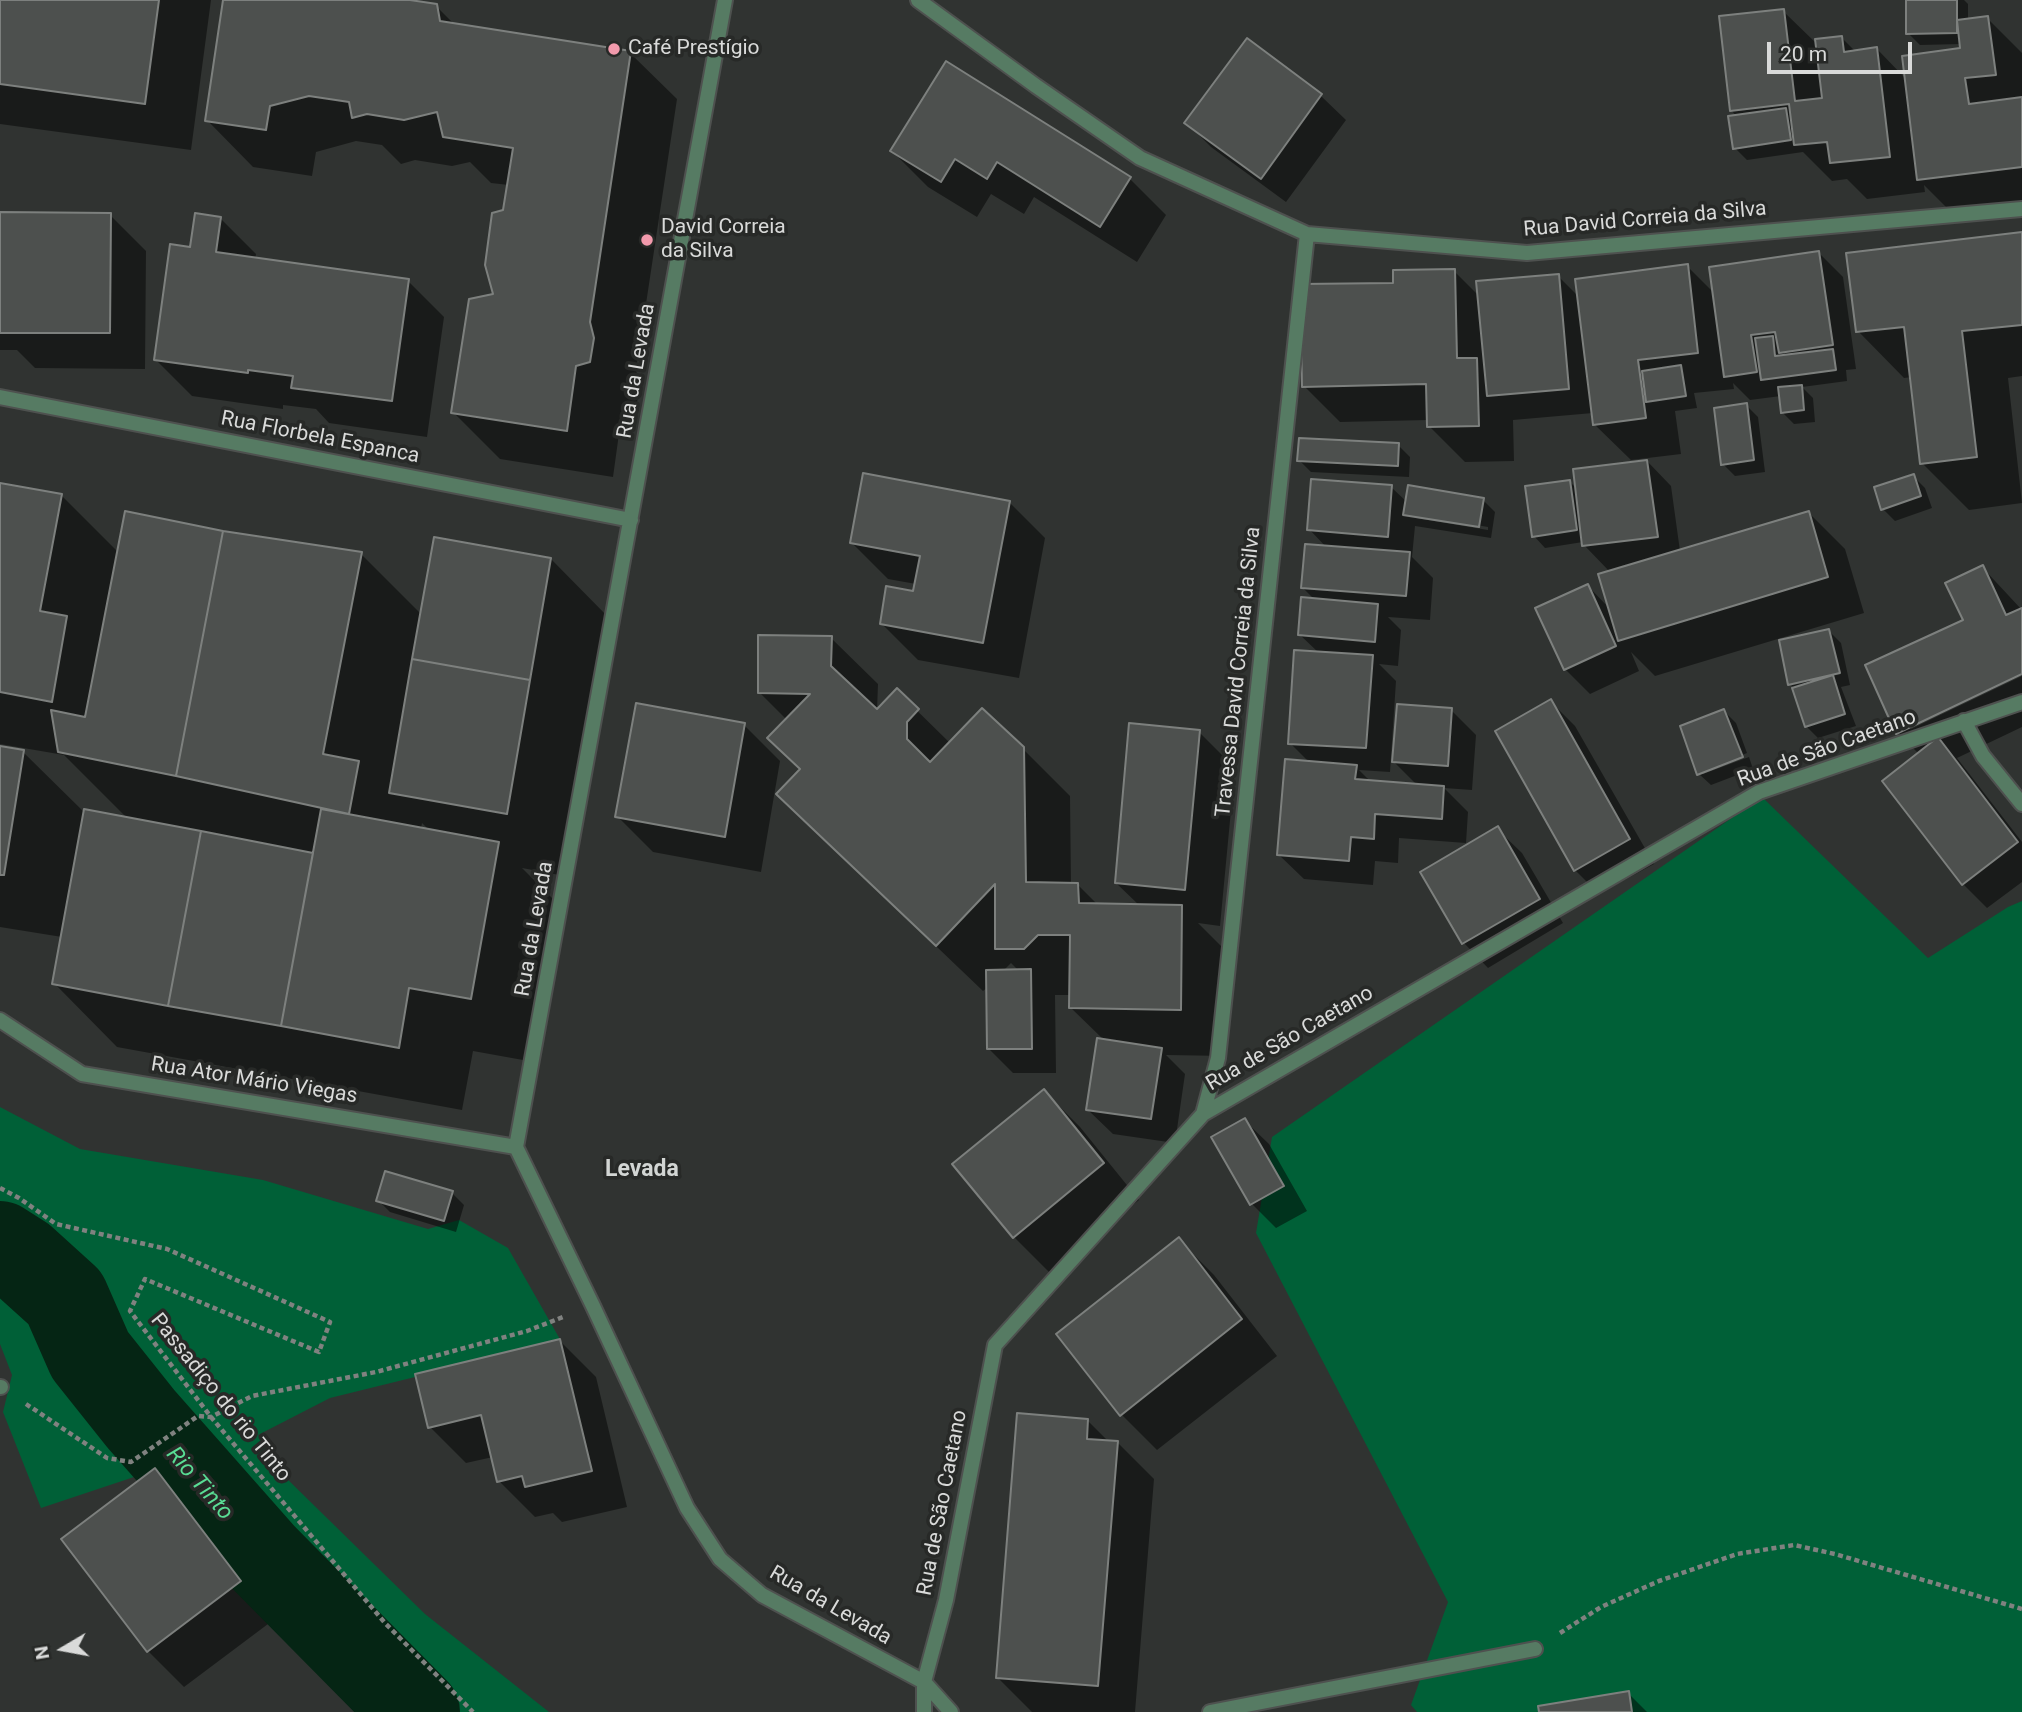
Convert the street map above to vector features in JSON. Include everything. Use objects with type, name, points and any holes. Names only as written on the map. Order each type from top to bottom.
[{"type":"street","name":"Rua da Levada","points":[[725,0],[516,1147],[687,1508],[720,1559],[762,1595],[924,1682]]},
{"type":"street","name":"Rua David Correia da Silva","points":[[918,0],[1140,158],[1307,234],[1527,253],[2022,209]]},
{"type":"street","name":"Travessa David Correia da Silva","points":[[1203,1114],[1218,1058],[1307,234]]},
{"type":"street","name":"Rua Florbela Espanca","points":[[0,397],[631,520]]},
{"type":"street","name":"Rua de São Caetano","points":[[924,1682],[946,1600],[995,1345],[1203,1114],[1759,792],[2022,702]]},
{"type":"street","points":[[1964,721],[1983,756],[2022,804]]},
{"type":"street","name":"Rua Ator Mário Viegas","points":[[0,1020],[82,1074],[516,1147]]},
{"type":"street","points":[[1210,1712],[1535,1649]]},
{"type":"street","points":[[924,1682],[924,1712]]},
{"type":"street","points":[[924,1682],[951,1712]]},
{"type":"path","name":"Passadiço do rio Tinto","points":[[0,1188],[56,1224],[167,1249],[330,1322],[319,1352],[145,1279],[130,1311],[211,1417],[385,1623],[473,1712]]},
{"type":"path","points":[[0,1387],[107,1458],[131,1462],[198,1416],[211,1417],[252,1396],[389,1368],[527,1331],[593,1306]]},
{"type":"path","points":[[1535,1649],[1601,1607],[1659,1581],[1737,1554],[1794,1545],[1835,1554],[2022,1609]]},
{"type":"green space","points":[[1762,797],[1928,958],[2008,907],[2022,901],[2022,1712],[1417,1712],[1411,1705],[1448,1602],[1256,1233],[1272,1137]]},
{"type":"green space","points":[[0,1107],[80,1149],[263,1180],[428,1229],[459,1220],[508,1248],[561,1341],[330,1398],[258,1435],[280,1472],[425,1614],[549,1712],[361,1712],[179,1495],[140,1475],[41,1508],[3,1412],[12,1375],[0,1344]]},
{"type":"building","points":[[0,0],[159,0],[145,104],[0,84]]},
{"type":"building","points":[[223,0],[410,0],[437,4],[440,21],[631,51],[590,322],[594,338],[590,362],[576,366],[567,431],[451,413],[469,299],[493,294],[485,265],[492,213],[503,210],[513,148],[443,137],[437,112],[404,120],[367,114],[352,118],[349,102],[309,96],[270,106],[266,130],[205,121]]},
{"type":"building","points":[[1906,0],[1957,0],[1957,33],[1906,34]]},
{"type":"building","points":[[1784,9],[1795,101],[1822,98],[1815,39],[1842,36],[1844,52],[1877,47],[1890,157],[1830,163],[1827,142],[1794,145],[1789,104],[1730,111],[1719,16]]},
{"type":"building","points":[[1988,16],[1996,75],[1965,78],[1969,104],[2022,97],[2022,167],[1917,180],[1902,56],[1960,48],[1957,20]]},
{"type":"building","points":[[1247,38],[1322,94],[1261,179],[1184,123]]},
{"type":"building","points":[[946,61],[1131,177],[1100,227],[997,162],[987,179],[955,159],[941,182],[890,151]]},
{"type":"building","points":[[1786,108],[1791,140],[1733,149],[1728,116]]},
{"type":"building","points":[[0,212],[111,213],[110,333],[0,333]]},
{"type":"building","points":[[195,213],[221,217],[216,252],[409,279],[392,401],[291,388],[293,376],[248,370],[248,373],[154,360],[170,244],[190,247]]},
{"type":"building","points":[[2022,232],[2022,325],[1962,331],[1977,457],[1920,464],[1904,327],[1856,332],[1846,253]]},
{"type":"building","points":[[1819,251],[1833,345],[1779,353],[1775,332],[1751,335],[1757,372],[1724,377],[1709,267]]},
{"type":"building","points":[[1688,264],[1698,353],[1638,360],[1646,418],[1593,425],[1575,279]]},
{"type":"building","points":[[1455,269],[1457,358],[1477,358],[1479,426],[1427,427],[1426,384],[1302,387],[1300,284],[1393,283],[1393,270]]},
{"type":"building","points":[[1559,274],[1569,389],[1487,396],[1476,281]]},
{"type":"building","points":[[1773,336],[1775,356],[1833,349],[1836,370],[1761,380],[1755,338]]},
{"type":"building","points":[[1681,365],[1686,396],[1646,402],[1642,371]]},
{"type":"building","points":[[1802,385],[1804,410],[1781,413],[1778,387]]},
{"type":"building","points":[[1747,403],[1754,460],[1721,465],[1714,408]]},
{"type":"building","points":[[1299,438],[1399,443],[1398,466],[1297,461]]},
{"type":"building","points":[[1647,460],[1658,537],[1582,546],[1573,469]]},
{"type":"building","points":[[863,473],[1010,501],[983,643],[880,624],[886,586],[913,591],[920,556],[850,543]]},
{"type":"building","points":[[1914,474],[1921,496],[1881,510],[1874,487]]},
{"type":"building","points":[[1311,479],[1392,485],[1388,537],[1307,530]]},
{"type":"building","points":[[1570,480],[1577,530],[1532,537],[1525,486]]},
{"type":"building","points":[[0,483],[62,494],[40,611],[67,616],[52,702],[0,692]]},
{"type":"building","points":[[1408,485],[1484,498],[1479,527],[1403,515]]},
{"type":"building","points":[[125,511],[223,531],[176,776],[58,752],[51,710],[85,717]]},
{"type":"building","points":[[1809,511],[1828,577],[1618,641],[1598,574]]},
{"type":"building","points":[[223,531],[362,552],[323,754],[359,761],[349,814],[176,776]]},
{"type":"building","points":[[434,537],[551,558],[530,680],[412,659]]},
{"type":"building","points":[[1305,544],[1410,552],[1406,596],[1301,588]]},
{"type":"building","points":[[1983,565],[2006,615],[2022,608],[2022,674],[1896,734],[1865,665],[1963,620],[1945,583]]},
{"type":"building","points":[[1588,584],[1616,646],[1564,670],[1535,608]]},
{"type":"building","points":[[1301,597],[1378,604],[1375,642],[1298,635]]},
{"type":"building","points":[[1829,629],[1840,673],[1788,685],[1779,640]]},
{"type":"building","points":[[758,635],[832,636],[831,666],[877,709],[897,688],[919,709],[907,722],[907,739],[930,762],[982,708],[1024,747],[1026,882],[1078,883],[1079,903],[1182,905],[1181,1010],[1069,1008],[1070,935],[1038,935],[1024,949],[995,949],[995,884],[936,946],[776,794],[800,769],[767,738],[810,694],[758,693]]},
{"type":"building","points":[[1294,650],[1373,655],[1366,748],[1288,744]]},
{"type":"building","points":[[412,659],[530,680],[507,814],[389,793]]},
{"type":"building","points":[[1833,675],[1845,714],[1805,727],[1792,688]]},
{"type":"building","points":[[1551,699],[1630,839],[1574,871],[1495,731]]},
{"type":"building","points":[[636,703],[745,723],[725,837],[615,817]]},
{"type":"building","points":[[1397,704],[1452,708],[1448,766],[1392,762]]},
{"type":"building","points":[[1724,709],[1743,757],[1697,775],[1680,726]]},
{"type":"building","points":[[1129,723],[1200,730],[1185,890],[1115,883]]},
{"type":"building","points":[[1938,737],[2018,842],[1962,885],[1882,781]]},
{"type":"building","points":[[0,746],[24,750],[4,875],[0,875]]},
{"type":"building","points":[[1285,759],[1357,765],[1355,779],[1444,786],[1442,819],[1375,814],[1374,839],[1351,837],[1349,861],[1277,855]]},
{"type":"building","points":[[84,809],[201,831],[168,1006],[52,984]]},
{"type":"building","points":[[321,809],[499,842],[471,999],[409,988],[399,1048],[281,1026]]},
{"type":"building","points":[[1498,826],[1540,899],[1462,944],[1420,872]]},
{"type":"building","points":[[201,831],[313,853],[281,1026],[168,1006]]},
{"type":"building","points":[[1031,969],[1032,1049],[987,1049],[986,970]]},
{"type":"building","points":[[1097,1038],[1162,1048],[1151,1119],[1086,1110]]},
{"type":"building","points":[[1044,1089],[1104,1163],[1013,1238],[952,1164]]},
{"type":"building","points":[[1245,1118],[1284,1186],[1250,1205],[1211,1137]]},
{"type":"building","points":[[385,1171],[453,1191],[444,1221],[376,1201]]},
{"type":"building","points":[[1179,1237],[1242,1319],[1120,1416],[1056,1334]]},
{"type":"building","points":[[560,1339],[592,1471],[525,1487],[522,1476],[497,1482],[481,1415],[428,1428],[415,1374]]},
{"type":"building","points":[[1017,1413],[1088,1419],[1087,1439],[1118,1441],[1098,1686],[996,1678]]},
{"type":"building","points":[[155,1468],[241,1581],[147,1652],[61,1539]]},
{"type":"building","points":[[1629,1691],[1632,1712],[1539,1712],[1538,1706]]},
{"type":"waterway","name":"Rio Tinto","points":[[0,1245],[22,1259],[65,1298],[90,1355],[141,1419],[262,1556],[416,1712]]},
{"type":"place","name":"Café Prestígio","points":[[614,49]]},
{"type":"place","name":"David Correia da Silva","points":[[647,240]]},
{"type":"district","name":"Levada","points":[[642,1170]]}]
